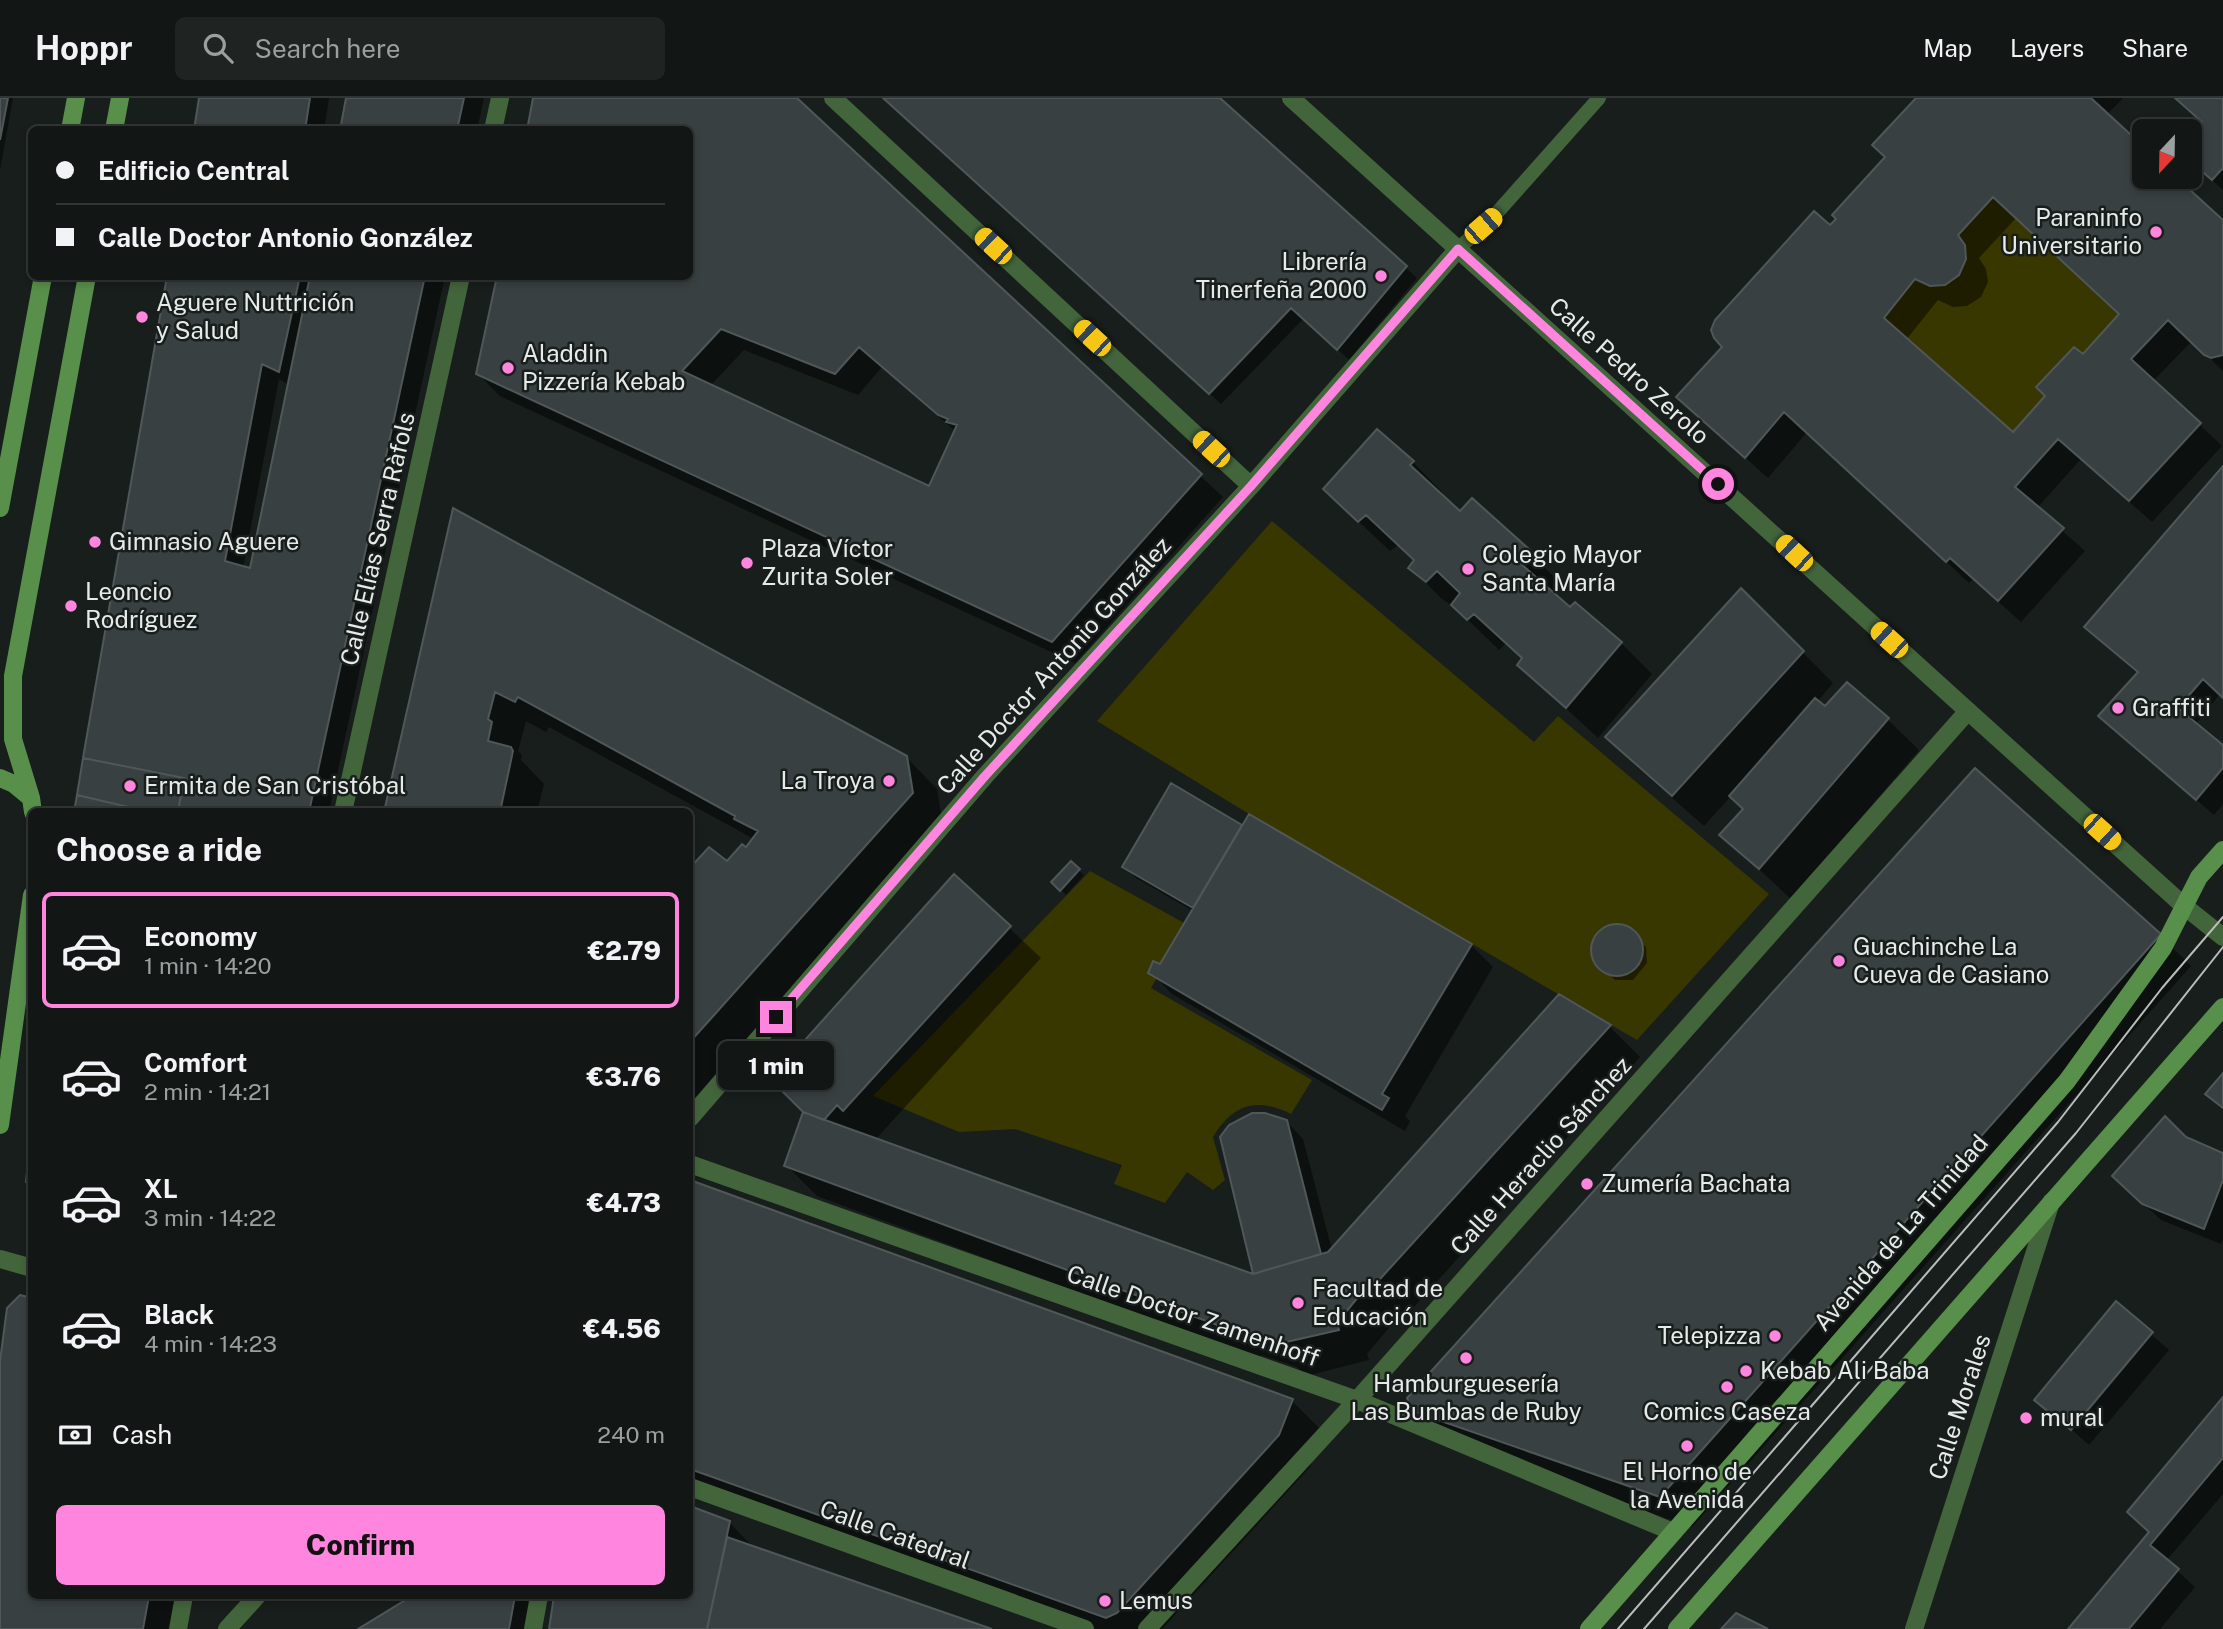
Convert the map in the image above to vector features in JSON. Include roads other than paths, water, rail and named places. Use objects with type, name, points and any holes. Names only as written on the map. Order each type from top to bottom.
[{"type":"main road","points":[[71,126],[76,98]]},
{"type":"main road","points":[[115,126],[120,98]]},
{"type":"main road","points":[[0,509],[42,280]]},
{"type":"main road","points":[[32,805],[13,739],[13,676],[86,280]]},
{"type":"main road","points":[[0,778],[14,784],[32,805]]},
{"type":"main road","name":"Avenida de La Trinidad","points":[[1589,1629],[2067,1081],[2163,948],[2199,877],[2223,850]]},
{"type":"main road","points":[[0,1125],[28,924]]},
{"type":"main road","points":[[1677,1629],[2223,1007]]},
{"type":"street","points":[[494,126],[500,98]]},
{"type":"street","points":[[833,98],[1251,486]]},
{"type":"street","name":"Calle Pedro Zerolo","points":[[1291,98],[1968,711],[2218,933]]},
{"type":"street","name":"Calle Doctor Antonio González","points":[[693,1115],[985,776],[1251,486],[1458,249]]},
{"type":"street","name":"Calle Elías Serra Ràfols","points":[[344,808],[460,280]]},
{"type":"street","name":"Calle Heraclio Sánchez","points":[[1147,1629],[1357,1400],[1968,711]]},
{"type":"street","name":"Calle Doctor Zamenhoff","points":[[693,1165],[1357,1400],[1673,1532]]},
{"type":"street","name":"Calle Morales","points":[[1914,1629],[2052,1200]]},
{"type":"street","points":[[0,1259],[28,1267]]},
{"type":"street","name":"Calle Catedral","points":[[693,1488],[1085,1629]]},
{"type":"street","points":[[178,1629],[183,1599]]},
{"type":"street","points":[[228,1629],[254,1599]]},
{"type":"street","points":[[533,1629],[538,1599]]},
{"type":"lane","points":[[1458,249],[1495,215],[1600,98]]},
{"type":"tram line","points":[[1618,1629],[2058,1122],[2162,988],[2223,917]]},
{"type":"tram line","points":[[1644,1629],[2076,1133],[2223,947]]},
{"type":"place","name":"Paraninfo Universitario","points":[[2156,232]]},
{"type":"place","name":"Librería Tinerfeña 2000","points":[[1381,276]]},
{"type":"place","name":"Aguere Nuttrición y Salud","points":[[142,317]]},
{"type":"place","name":"Aladdin Pizzería Kebab","points":[[508,368]]},
{"type":"place","name":"Gimnasio Aguere","points":[[95,542]]},
{"type":"place","name":"Plaza Víctor Zurita Soler","points":[[747,563]]},
{"type":"place","name":"Colegio Mayor Santa María","points":[[1468,569]]},
{"type":"place","name":"Leoncio Rodríguez","points":[[71,606]]},
{"type":"place","name":"Graffiti","points":[[2118,708]]},
{"type":"place","name":"La Troya","points":[[889,781]]},
{"type":"place","name":"Ermita de San Cristóbal","points":[[130,786]]},
{"type":"place","name":"Guachinche La Cueva de Casiano","points":[[1839,961]]},
{"type":"place","name":"Zumería Bachata","points":[[1587,1184]]},
{"type":"place","name":"Facultad de Educación","points":[[1298,1303]]},
{"type":"place","name":"Telepizza","points":[[1775,1336]]},
{"type":"place","name":"Hamburguesería Las Bumbas de Ruby","points":[[1466,1358]]},
{"type":"place","name":"Kebab Ali Baba","points":[[1746,1371]]},
{"type":"place","name":"Comics Caseza","points":[[1727,1387]]},
{"type":"place","name":"mural","points":[[2026,1418]]},
{"type":"place","name":"El Horno de la Avenida","points":[[1687,1446]]},
{"type":"place","name":"Lemus","points":[[1105,1601]]}]
